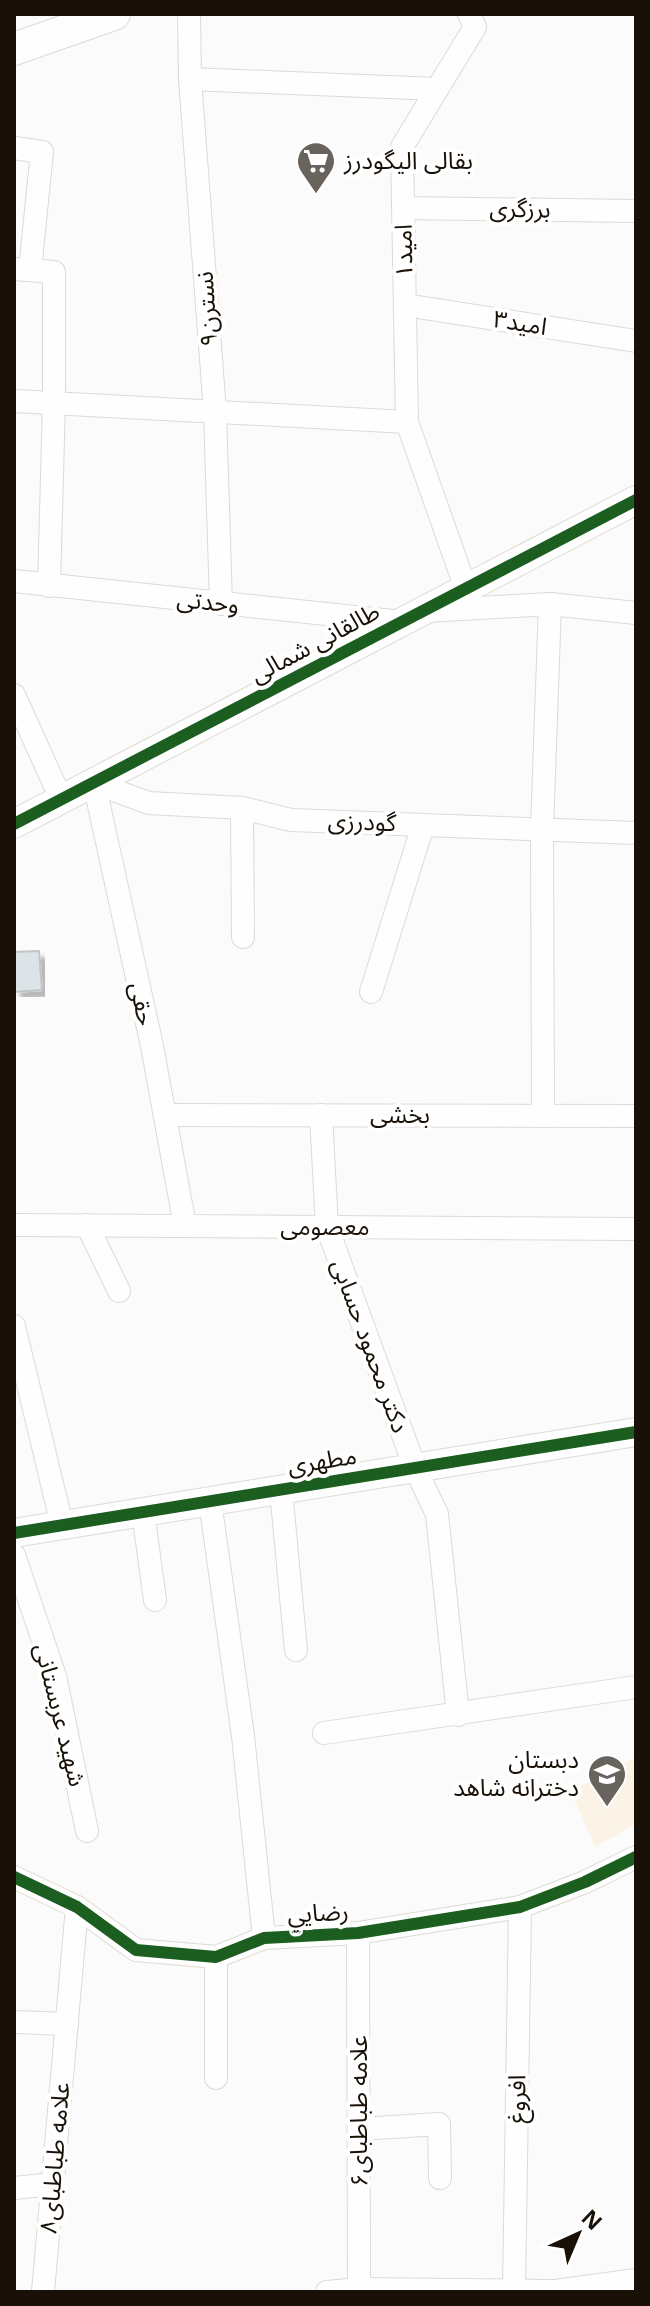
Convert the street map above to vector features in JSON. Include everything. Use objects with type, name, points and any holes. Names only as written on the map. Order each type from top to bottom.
[{"type":"main road","points":[[14,49],[114,14]]},
{"type":"street","name":"نسترن۹","points":[[189,14],[190,79],[215,412],[221,604]]},
{"type":"street","name":"امید۱","points":[[466,589],[407,422],[402,147],[475,27],[469,14]]},
{"type":"street","points":[[190,79],[437,89]]},
{"type":"street","points":[[14,148],[42,152],[22,270],[54,272],[49,586]]},
{"type":"street","name":"برزگری","points":[[403,208],[636,211]]},
{"type":"street","name":"امید۳","points":[[405,305],[636,341]]},
{"type":"street","points":[[14,401],[407,422]]},
{"type":"street","name":"طالقانی شمالی","points":[[14,824],[636,500]]},
{"type":"street","name":"وحدتی","points":[[14,581],[221,604],[412,617],[550,604],[636,613]]},
{"type":"street","points":[[543,1116],[542,829],[550,604]]},
{"type":"street","points":[[14,695],[61,799]]},
{"type":"street","name":"گودرزی","points":[[94,783],[149,803],[242,808],[291,820],[636,833]]},
{"type":"street","name":"حقی","points":[[94,783],[165,1115],[185,1226]]},
{"type":"street","points":[[242,808],[243,937]]},
{"type":"street","points":[[371,992],[423,825]]},
{"type":"street","name":"بخشی","points":[[165,1115],[636,1116]]},
{"type":"street","name":"دکتر محمود حسابی","points":[[321,1115],[327,1227],[415,1468],[437,1514],[458,1715]]},
{"type":"street","name":"معصومی","points":[[14,1225],[636,1229]]},
{"type":"street","points":[[87,1225],[119,1291]]},
{"type":"street","points":[[14,1326],[62,1525]]},
{"type":"street","name":"مطهری","points":[[14,1533],[636,1432]]},
{"type":"street","points":[[281,1490],[296,1650]]},
{"type":"street","points":[[210,1501],[243,1736],[264,1938]]},
{"type":"street","points":[[143,1512],[155,1600]]},
{"type":"street","name":"شهید عربستانی","points":[[14,1555],[55,1676],[87,1831]]},
{"type":"street","points":[[324,1733],[636,1687]]},
{"type":"street","name":"رضایي","points":[[14,1877],[77,1907],[136,1950],[216,1957],[264,1938],[358,1933],[520,1907],[585,1882],[636,1857]]},
{"type":"street","name":"علامه طباطبای۸","points":[[43,2292],[77,1907]]},
{"type":"street","name":"افروغ","points":[[514,2290],[520,1907]]},
{"type":"street","name":"علامه طباطبای۶","points":[[358,1933],[359,2289]]},
{"type":"street","points":[[216,1957],[216,2078]]},
{"type":"street","points":[[14,2022],[67,2024]]},
{"type":"street","points":[[360,2129],[439,2124],[440,2178]]},
{"type":"street","points":[[14,2188],[53,2184]]},
{"type":"street","points":[[327,2292],[359,2289],[548,2291],[636,2280]]},
{"type":"shaded area","name":"دبستان دخترانه شاهد","points":[[636,1757],[636,1824],[595,1847],[571,1791]]},
{"type":"building","points":[[39,951],[42,990],[14,992],[14,952]]},
{"type":"cycle path","points":[[14,824],[636,500]]},
{"type":"cycle path","points":[[14,1533],[636,1432]]},
{"type":"cycle path","points":[[14,1877],[77,1907],[136,1950],[216,1957],[264,1938],[358,1933],[520,1907],[585,1882],[636,1857]]},
{"type":"place","name":"بقالی الیگودرز","points":[[316,195]]},
{"type":"place","name":"دبستان دخترانه شاهد","points":[[607,1808]]}]
